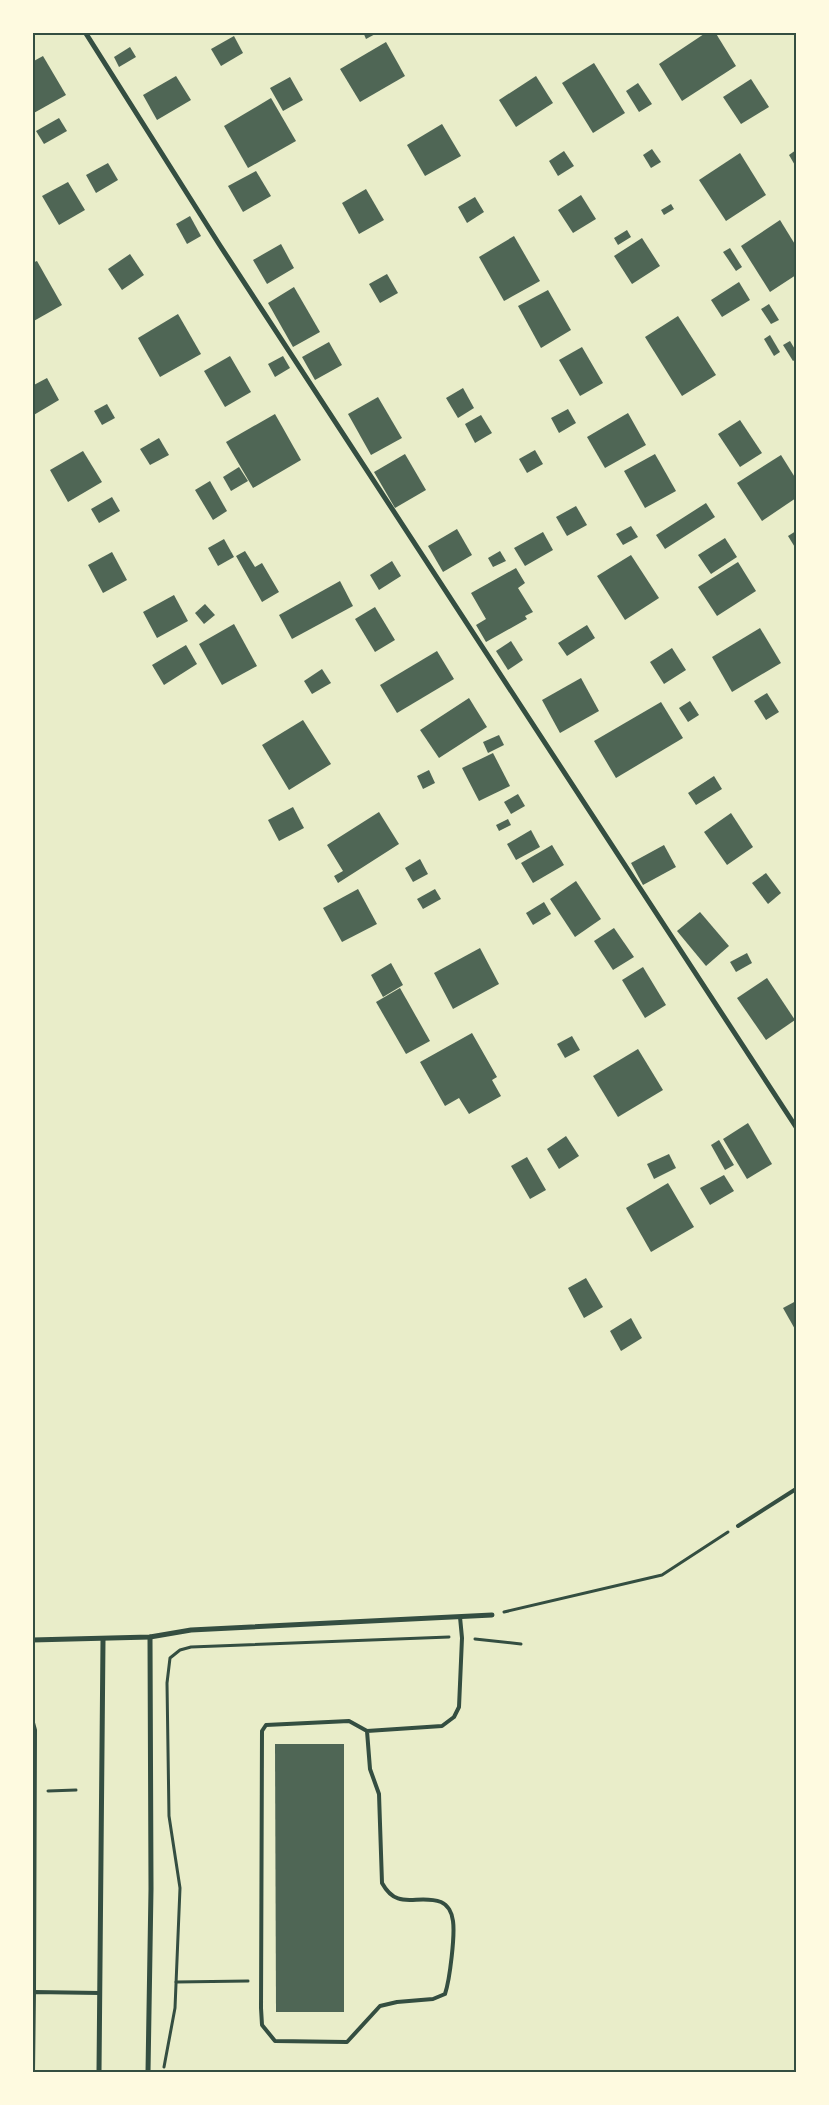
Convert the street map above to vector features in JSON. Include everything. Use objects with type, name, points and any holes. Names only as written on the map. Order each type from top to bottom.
[{"type":"street","points":[[85,32],[224,253],[796,1127]]},
{"type":"street","points":[[32,1640],[103,1640],[150,1637],[191,1630],[492,1616]]},
{"type":"street","points":[[148,2072],[151,1889],[150,1637]]},
{"type":"street","points":[[99,2072],[103,1640]]},
{"type":"lane","points":[[738,1526],[796,1488]]},
{"type":"lane","points":[[367,1731],[370,1769],[379,1794],[382,1883],[388,1894],[400,1899],[441,1902],[449,1908],[453,1921],[449,1981],[445,1994],[433,1999],[397,2002],[380,2006],[347,2042],[275,2041],[262,2025],[262,1731],[266,1724],[349,1720],[367,1731],[442,1726],[454,1717],[459,1707],[462,1638],[460,1617]]},
{"type":"lane","points":[[32,1719],[35,1730],[33,2072]]},
{"type":"lane","points":[[34,1992],[100,1993]]},
{"type":"path","points":[[492,1616],[662,1575],[738,1526]]},
{"type":"path","points":[[35,1791],[76,1790]]},
{"type":"path","points":[[176,1982],[261,1980]]},
{"type":"building","points":[[363,32],[379,32],[366,39]]},
{"type":"building","points":[[707,32],[715,32],[736,66],[682,101],[659,64]]},
{"type":"building","points":[[234,36],[243,53],[221,66],[211,49]]},
{"type":"building","points":[[386,42],[405,76],[360,102],[340,69]]},
{"type":"building","points":[[130,47],[136,57],[119,67],[114,57]]},
{"type":"building","points":[[43,56],[66,95],[32,114],[32,62]]},
{"type":"building","points":[[594,63],[625,113],[593,133],[562,83]]},
{"type":"building","points":[[176,76],[191,100],[157,120],[143,95]]},
{"type":"building","points":[[536,76],[553,103],[516,127],[499,100]]},
{"type":"building","points":[[290,77],[303,100],[283,111],[270,88]]},
{"type":"building","points":[[751,79],[769,107],[741,124],[723,97]]},
{"type":"building","points":[[638,83],[652,104],[639,112],[626,91]]},
{"type":"building","points":[[271,98],[296,141],[248,168],[224,126]]},
{"type":"building","points":[[59,118],[67,131],[44,144],[36,131]]},
{"type":"building","points":[[442,124],[461,156],[425,176],[407,145]]},
{"type":"building","points":[[652,149],[661,162],[651,168],[643,155]]},
{"type":"building","points":[[796,150],[796,167],[789,155]]},
{"type":"building","points":[[564,151],[574,166],[558,176],[549,161]]},
{"type":"building","points":[[740,153],[766,195],[726,221],[699,180]]},
{"type":"building","points":[[108,163],[118,180],[96,193],[86,175]]},
{"type":"building","points":[[256,171],[271,196],[243,212],[228,186]]},
{"type":"building","points":[[68,182],[85,210],[59,225],[42,196]]},
{"type":"building","points":[[366,189],[384,220],[359,234],[342,203]]},
{"type":"building","points":[[581,195],[596,219],[573,233],[558,210]]},
{"type":"building","points":[[475,197],[484,212],[467,223],[458,207]]},
{"type":"building","points":[[671,204],[674,209],[664,215],[661,210]]},
{"type":"building","points":[[190,216],[201,236],[187,244],[176,224]]},
{"type":"building","points":[[780,220],[796,246],[796,275],[770,292],[741,246]]},
{"type":"building","points":[[627,230],[631,237],[618,245],[614,238]]},
{"type":"building","points":[[514,236],[540,281],[504,301],[479,257]]},
{"type":"building","points":[[642,238],[660,266],[632,284],[614,256]]},
{"type":"building","points":[[281,244],[294,268],[267,284],[253,260]]},
{"type":"building","points":[[730,248],[742,267],[736,271],[723,252]]},
{"type":"building","points":[[130,254],[144,275],[122,290],[108,269]]},
{"type":"building","points":[[37,261],[62,305],[32,322],[32,263]]},
{"type":"building","points":[[387,274],[398,293],[380,303],[369,284]]},
{"type":"building","points":[[739,282],[750,300],[722,317],[711,300]]},
{"type":"building","points":[[294,287],[320,332],[293,347],[268,303]]},
{"type":"building","points":[[548,290],[571,330],[541,348],[518,306]]},
{"type":"building","points":[[769,304],[779,320],[771,324],[761,309]]},
{"type":"building","points":[[178,314],[201,354],[160,377],[138,338]]},
{"type":"building","points":[[678,316],[716,375],[682,396],[645,337]]},
{"type":"building","points":[[770,335],[780,352],[774,356],[764,339]]},
{"type":"building","points":[[790,341],[796,351],[796,359],[793,361],[783,345]]},
{"type":"building","points":[[329,342],[342,365],[315,380],[302,357]]},
{"type":"building","points":[[582,347],[603,383],[580,396],[559,360]]},
{"type":"building","points":[[230,356],[251,392],[225,407],[204,371]]},
{"type":"building","points":[[283,356],[290,368],[275,377],[268,364]]},
{"type":"building","points":[[47,378],[59,400],[32,416],[32,386]]},
{"type":"building","points":[[463,388],[474,408],[458,418],[446,398]]},
{"type":"building","points":[[378,397],[402,438],[371,455],[348,414]]},
{"type":"building","points":[[107,404],[115,418],[102,425],[94,411]]},
{"type":"building","points":[[568,409],[576,423],[559,433],[551,418]]},
{"type":"building","points":[[628,413],[646,445],[605,468],[587,437]]},
{"type":"building","points":[[275,414],[301,460],[253,488],[226,442]]},
{"type":"building","points":[[481,415],[492,433],[475,443],[465,424]]},
{"type":"building","points":[[740,420],[762,453],[740,467],[718,434]]},
{"type":"building","points":[[159,438],[169,455],[150,465],[140,449]]},
{"type":"building","points":[[535,450],[543,464],[527,473],[519,459]]},
{"type":"building","points":[[83,451],[102,482],[68,502],[50,470]]},
{"type":"building","points":[[405,454],[426,490],[395,508],[374,472]]},
{"type":"building","points":[[655,454],[676,491],[645,508],[624,471]]},
{"type":"building","points":[[781,455],[796,479],[796,498],[762,521],[737,483]]},
{"type":"building","points":[[239,467],[248,481],[231,491],[223,477]]},
{"type":"building","points":[[210,481],[227,511],[213,520],[195,490]]},
{"type":"building","points":[[112,497],[120,511],[99,523],[91,509]]},
{"type":"building","points":[[706,503],[715,517],[665,549],[656,535]]},
{"type":"building","points":[[576,506],[587,525],[567,536],[556,517]]},
{"type":"building","points":[[631,526],[638,537],[623,545],[616,534]]},
{"type":"building","points":[[457,529],[472,555],[443,572],[428,546]]},
{"type":"building","points":[[796,531],[796,549],[788,536]]},
{"type":"building","points":[[543,532],[553,550],[525,566],[514,548]]},
{"type":"building","points":[[725,538],[737,557],[711,574],[698,555]]},
{"type":"building","points":[[224,539],[234,557],[218,566],[208,548]]},
{"type":"building","points":[[245,551],[255,567],[262,563],[279,592],[262,602],[236,556]]},
{"type":"building","points":[[500,551],[506,561],[493,567],[488,558]]},
{"type":"building","points":[[112,552],[127,580],[103,593],[88,565]]},
{"type":"building","points":[[631,555],[659,598],[625,620],[597,576]]},
{"type":"building","points":[[392,561],[401,576],[379,590],[370,575]]},
{"type":"building","points":[[738,562],[756,591],[717,616],[698,587]]},
{"type":"building","points":[[516,568],[525,583],[518,588],[533,612],[525,616],[527,619],[486,642],[476,625],[486,619],[471,593]]},
{"type":"building","points":[[340,581],[353,606],[292,639],[279,615]]},
{"type":"building","points":[[174,595],[188,621],[157,638],[143,612]]},
{"type":"building","points":[[205,604],[215,615],[204,624],[195,613]]},
{"type":"building","points":[[375,607],[395,640],[375,652],[355,619]]},
{"type":"building","points":[[234,624],[257,666],[222,685],[199,644]]},
{"type":"building","points":[[587,625],[595,638],[567,656],[558,643]]},
{"type":"building","points":[[760,628],[781,663],[732,692],[712,657]]},
{"type":"building","points":[[511,641],[523,660],[508,670],[496,651]]},
{"type":"building","points":[[186,645],[197,664],[164,685],[152,665]]},
{"type":"building","points":[[672,648],[686,670],[664,684],[650,662]]},
{"type":"building","points":[[437,651],[454,679],[397,713],[380,685]]},
{"type":"building","points":[[322,669],[331,683],[312,694],[304,681]]},
{"type":"building","points":[[581,678],[599,711],[560,733],[542,700]]},
{"type":"building","points":[[767,693],[779,712],[766,720],[754,701]]},
{"type":"building","points":[[469,698],[487,727],[439,758],[420,730]]},
{"type":"building","points":[[690,701],[699,715],[688,722],[679,708]]},
{"type":"building","points":[[661,702],[683,738],[616,778],[594,741]]},
{"type":"building","points":[[303,720],[331,764],[289,790],[262,745]]},
{"type":"building","points":[[499,735],[504,745],[488,753],[483,742]]},
{"type":"building","points":[[493,753],[510,786],[479,801],[462,768]]},
{"type":"building","points":[[429,770],[435,783],[423,789],[417,776]]},
{"type":"building","points":[[714,776],[722,789],[696,805],[688,793]]},
{"type":"building","points":[[518,794],[525,806],[511,814],[504,802]]},
{"type":"building","points":[[293,807],[304,828],[279,841],[268,820]]},
{"type":"building","points":[[379,812],[399,844],[338,883],[334,876],[343,871],[327,845]]},
{"type":"building","points":[[731,813],[753,847],[727,865],[704,832]]},
{"type":"building","points":[[508,819],[511,825],[499,831],[496,825]]},
{"type":"building","points":[[531,830],[540,847],[516,860],[507,844]]},
{"type":"building","points":[[552,845],[564,865],[533,883],[521,863]]},
{"type":"building","points":[[664,845],[676,867],[643,885],[631,863]]},
{"type":"building","points":[[420,859],[428,874],[413,882],[405,868]]},
{"type":"building","points":[[766,873],[781,893],[768,904],[752,883]]},
{"type":"building","points":[[576,881],[601,919],[575,937],[550,899]]},
{"type":"building","points":[[358,889],[377,924],[342,942],[323,908]]},
{"type":"building","points":[[435,889],[441,899],[423,909],[417,899]]},
{"type":"building","points":[[544,902],[551,914],[533,925],[526,913]]},
{"type":"building","points":[[700,912],[729,946],[706,966],[677,931]]},
{"type":"building","points":[[614,928],[634,957],[613,970],[594,941]]},
{"type":"building","points":[[480,948],[499,984],[453,1009],[434,973]]},
{"type":"building","points":[[747,953],[752,963],[736,972],[730,962]]},
{"type":"building","points":[[391,963],[403,985],[383,997],[371,975]]},
{"type":"building","points":[[643,967],[666,1005],[645,1018],[622,980]]},
{"type":"building","points":[[767,978],[795,1020],[766,1040],[737,998]]},
{"type":"building","points":[[400,988],[430,1041],[406,1054],[376,1002]]},
{"type":"building","points":[[472,1033],[497,1077],[492,1080],[501,1096],[469,1114],[459,1098],[445,1106],[420,1062]]},
{"type":"building","points":[[572,1036],[580,1050],[565,1058],[557,1044]]},
{"type":"building","points":[[638,1049],[663,1090],[618,1117],[593,1076]]},
{"type":"building","points":[[748,1123],[772,1164],[747,1179],[723,1139]]},
{"type":"building","points":[[566,1136],[579,1156],[559,1169],[547,1149]]},
{"type":"building","points":[[719,1140],[734,1165],[725,1170],[711,1145]]},
{"type":"building","points":[[669,1154],[676,1168],[654,1179],[647,1164]]},
{"type":"building","points":[[527,1157],[546,1190],[530,1199],[511,1166]]},
{"type":"building","points":[[724,1175],[734,1191],[710,1205],[700,1188]]},
{"type":"building","points":[[668,1183],[694,1227],[651,1252],[626,1208]]},
{"type":"building","points":[[586,1278],[603,1307],[584,1318],[568,1288]]},
{"type":"building","points":[[796,1301],[796,1331],[783,1308]]},
{"type":"building","points":[[631,1318],[642,1338],[621,1351],[610,1331]]},
{"type":"building","points":[[275,1744],[344,1744],[344,2012],[276,2012]]}]
